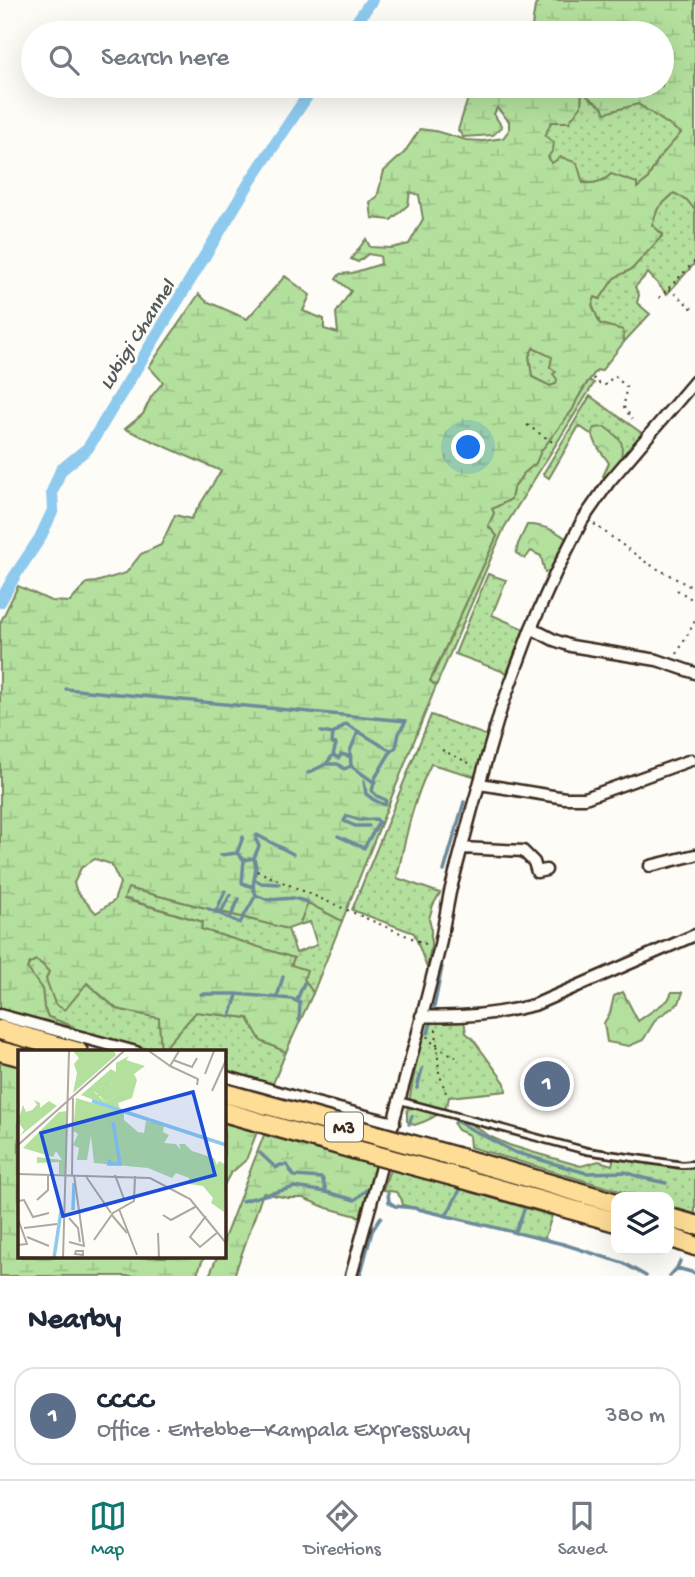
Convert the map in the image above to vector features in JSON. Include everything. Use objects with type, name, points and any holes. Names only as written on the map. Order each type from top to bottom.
[{"type":"highway","points":[[0,1030],[71,1050]]},
{"type":"highway","points":[[0,1051],[18,1056]]},
{"type":"highway","name":"M3","points":[[226,1094],[611,1202]]},
{"type":"highway","name":"M3","points":[[226,1113],[611,1221]]},
{"type":"highway","points":[[674,1219],[695,1225]]},
{"type":"highway","points":[[674,1239],[695,1246]]},
{"type":"street","points":[[351,1276],[439,950],[461,848],[501,709],[531,628],[584,517],[609,482],[695,381]]},
{"type":"street","points":[[531,628],[571,646],[657,660],[695,673]]},
{"type":"street","points":[[480,784],[565,798],[585,798],[691,760]]},
{"type":"street","points":[[461,848],[523,851],[534,862],[537,872],[545,870]]},
{"type":"street","points":[[650,866],[695,855]]},
{"type":"street","points":[[421,1016],[494,1012],[534,1005],[695,935]]},
{"type":"street","points":[[0,1016],[128,1050]]},
{"type":"street","points":[[226,1077],[394,1124]]},
{"type":"lane","points":[[400,1101],[587,1151],[682,1165],[695,1164]]},
{"type":"path","points":[[659,298],[695,261]]},
{"type":"path","points":[[668,289],[695,311]]},
{"type":"path","points":[[593,378],[605,385],[615,377],[626,387],[624,407],[632,419]]},
{"type":"path","points":[[527,425],[554,443]]},
{"type":"path","points":[[584,517],[647,563],[695,589]]},
{"type":"path","points":[[677,590],[695,601]]},
{"type":"path","points":[[672,665],[695,621]]},
{"type":"path","points":[[442,750],[484,770]]},
{"type":"path","points":[[257,872],[439,950]]},
{"type":"path","points":[[434,1016],[439,1048],[439,1073],[447,1096]]},
{"type":"path","points":[[427,1035],[431,1042],[456,1057]]},
{"type":"green space","points":[[539,0],[695,0],[695,210],[687,200],[674,193],[658,208],[652,225],[663,235],[632,269],[614,278],[600,299],[595,297],[592,305],[600,324],[623,330],[624,342],[601,371],[597,370],[590,379],[573,409],[541,451],[536,463],[523,474],[513,489],[511,499],[492,509],[494,513],[488,526],[497,536],[430,681],[436,686],[342,921],[308,903],[299,925],[288,929],[128,888],[124,899],[203,922],[201,929],[294,958],[291,965],[307,970],[304,979],[313,993],[286,1052],[261,1041],[248,1018],[196,1012],[161,1050],[159,1018],[117,1009],[87,983],[65,1010],[55,1004],[46,979],[49,972],[36,960],[27,968],[42,989],[48,1017],[72,1026],[75,1030],[0,1010],[0,623],[18,586],[51,601],[70,602],[87,583],[126,573],[141,554],[161,545],[175,515],[191,519],[221,471],[125,429],[143,414],[151,397],[163,382],[149,367],[199,294],[206,301],[247,319],[285,276],[310,295],[303,311],[324,319],[324,329],[338,333],[336,313],[351,291],[336,279],[340,274],[381,264],[380,256],[368,254],[358,262],[351,259],[366,239],[370,247],[391,248],[409,244],[423,219],[419,195],[410,192],[408,205],[391,220],[372,218],[370,202],[377,197],[384,171],[404,153],[420,129],[466,140],[503,138],[509,130],[509,121],[497,108],[494,114],[502,127],[493,135],[463,137],[458,130],[468,98],[581,98],[581,106],[569,122],[551,122],[545,136],[554,142],[548,157],[552,163],[561,157],[577,163],[583,183],[599,182],[611,174],[637,183],[637,188],[647,180],[659,158],[681,133],[638,104],[605,113],[602,107],[590,98],[674,98],[674,21],[533,21],[535,6]],"holes":[[[533,348],[552,357],[550,367],[556,372],[553,374],[557,379],[556,384],[550,386],[532,377],[529,356]],[[95,859],[111,864],[120,883],[114,901],[96,913],[77,892],[74,883],[81,868]]]},
{"type":"green space","points":[[581,98],[591,98],[602,107],[638,104],[682,133],[659,158],[647,180],[636,189],[611,174],[600,182],[589,183],[557,167],[546,151],[545,140],[551,122],[581,106]]},
{"type":"green space","points":[[674,193],[687,200],[695,210],[695,263],[667,294],[648,273],[635,287],[639,295],[637,303],[650,314],[624,342],[623,330],[600,324],[592,305],[595,297],[600,299],[614,278],[632,269],[663,234],[652,225],[658,208]]},
{"type":"green space","points":[[533,348],[553,357],[558,379],[556,384],[550,386],[532,377],[529,356]]},
{"type":"green space","points":[[589,380],[594,383],[504,528],[436,686],[430,682],[497,536],[488,526],[494,513],[492,509],[511,499],[513,489],[523,474],[536,463],[540,452],[573,409]]},
{"type":"green space","points":[[590,396],[643,434],[624,457],[579,426],[549,478],[543,474]]},
{"type":"green space","points":[[605,427],[619,439],[622,446],[620,465],[605,479],[603,476],[609,463],[592,433],[594,428]]},
{"type":"green space","points":[[527,525],[548,529],[567,539],[555,567],[545,573],[541,556],[531,551],[525,559],[516,553]]},
{"type":"green space","points":[[488,574],[506,580],[492,615],[524,629],[507,673],[455,654]]},
{"type":"green space","points":[[431,715],[488,736],[477,777],[431,764],[410,820],[397,878],[440,893],[429,919],[431,947],[427,968],[414,933],[352,910]]},
{"type":"green space","points":[[128,888],[288,929],[296,953],[317,945],[310,922],[299,925],[308,902],[342,921],[313,993],[291,965],[294,958],[200,929],[203,922],[123,898]]},
{"type":"green space","points":[[36,960],[50,973],[86,983],[117,1009],[159,1018],[161,1050],[75,1030],[70,1025],[48,1017],[42,989],[27,968]]},
{"type":"green space","points":[[623,992],[638,1021],[668,1000],[672,992],[683,992],[679,1003],[656,1019],[643,1040],[629,1046],[607,1042],[604,1023],[610,1013],[614,996]]},
{"type":"green space","points":[[196,1012],[248,1018],[261,1041],[286,1052],[272,1086],[226,1073],[226,1050],[162,1050]]},
{"type":"green space","points":[[464,1020],[466,1033],[505,1083],[506,1091],[449,1097],[441,1111],[414,1125],[407,1121],[407,1112],[424,1023]]},
{"type":"green space","points":[[0,1060],[18,1065],[18,1258],[204,1258],[196,1276],[0,1276]]},
{"type":"green space","points":[[457,1118],[462,1118],[509,1145],[581,1166],[599,1161],[612,1165],[614,1157],[695,1169],[695,1214],[674,1208],[674,1192],[623,1192],[470,1147],[469,1135],[458,1130],[454,1124]]},
{"type":"green space","points":[[226,1124],[257,1132],[246,1160],[226,1181]]},
{"type":"green space","points":[[264,1135],[375,1165],[361,1217],[303,1198],[263,1193],[234,1276],[209,1276],[217,1258],[226,1258],[226,1234]]},
{"type":"green space","points":[[390,1169],[552,1216],[544,1240],[403,1205],[396,1192],[383,1190]]},
{"type":"waterway","name":"Lubigi Channel","points":[[357,21],[372,0]]},
{"type":"waterway","name":"Lubigi Channel","points":[[0,602],[40,538],[53,510],[52,492],[61,470],[88,448],[251,180],[306,98]]},
{"type":"waterway","points":[[66,689],[406,721],[399,733],[396,747],[375,778],[372,791],[386,800],[385,805],[366,794],[364,781]]},
{"type":"waterway","points":[[321,732],[333,734],[346,724],[391,751]]},
{"type":"waterway","points":[[488,737],[489,726]]},
{"type":"waterway","points":[[358,732],[350,751],[351,766],[375,783]]},
{"type":"waterway","points":[[326,764],[333,755],[336,744],[332,743],[333,734]]},
{"type":"waterway","points":[[333,755],[339,758],[341,754],[351,757]]},
{"type":"waterway","points":[[308,773],[326,764],[338,764],[344,769],[351,766]]},
{"type":"waterway","points":[[444,871],[464,802]]},
{"type":"waterway","points":[[338,836],[364,848],[379,822],[376,819],[360,820],[347,816],[344,821],[355,826],[369,826]]},
{"type":"waterway","points":[[254,858],[259,846],[257,835],[293,854]]},
{"type":"waterway","points":[[237,853],[243,837]]},
{"type":"waterway","points":[[221,855],[237,853],[244,860],[242,883],[253,887],[256,895],[268,900],[293,898],[308,902]]},
{"type":"waterway","points":[[244,860],[254,858],[256,867],[253,887]]},
{"type":"waterway","points":[[254,879],[261,883],[279,884]]},
{"type":"waterway","points":[[216,912],[225,891]]},
{"type":"waterway","points":[[220,914],[230,895]]},
{"type":"waterway","points":[[209,909],[240,923],[256,895]]},
{"type":"waterway","points":[[230,918],[239,899]]},
{"type":"waterway","points":[[433,1012],[442,967]]},
{"type":"waterway","points":[[277,997],[283,977]]},
{"type":"waterway","points":[[297,1000],[304,983]]},
{"type":"waterway","points":[[201,994],[292,999],[300,1003],[299,1020]]},
{"type":"waterway","points":[[230,1017],[237,995]]},
{"type":"waterway","points":[[428,1033],[431,1023]]},
{"type":"waterway","points":[[417,1088],[422,1069]]},
{"type":"waterway","points":[[409,1124],[412,1116]]},
{"type":"waterway","points":[[456,1121],[514,1152],[586,1173],[625,1172],[666,1183]]},
{"type":"waterway","points":[[260,1153],[276,1168],[287,1165],[294,1176],[322,1178],[326,1191]]},
{"type":"waterway","points":[[242,1201],[295,1187],[355,1200],[366,1190]]},
{"type":"waterway","points":[[446,1216],[460,1190]]},
{"type":"waterway","points":[[388,1193],[389,1202],[395,1206],[414,1208],[563,1244],[623,1263],[646,1276]]},
{"type":"waterway","points":[[515,1233],[524,1210]]},
{"type":"waterway","points":[[360,1276],[372,1231],[381,1217]]},
{"type":"waterway","points":[[670,1276],[680,1261]]},
{"type":"waterway","points":[[677,1268],[695,1273]]},
{"type":"place","name":"CCCC","points":[[547,1084]]}]
